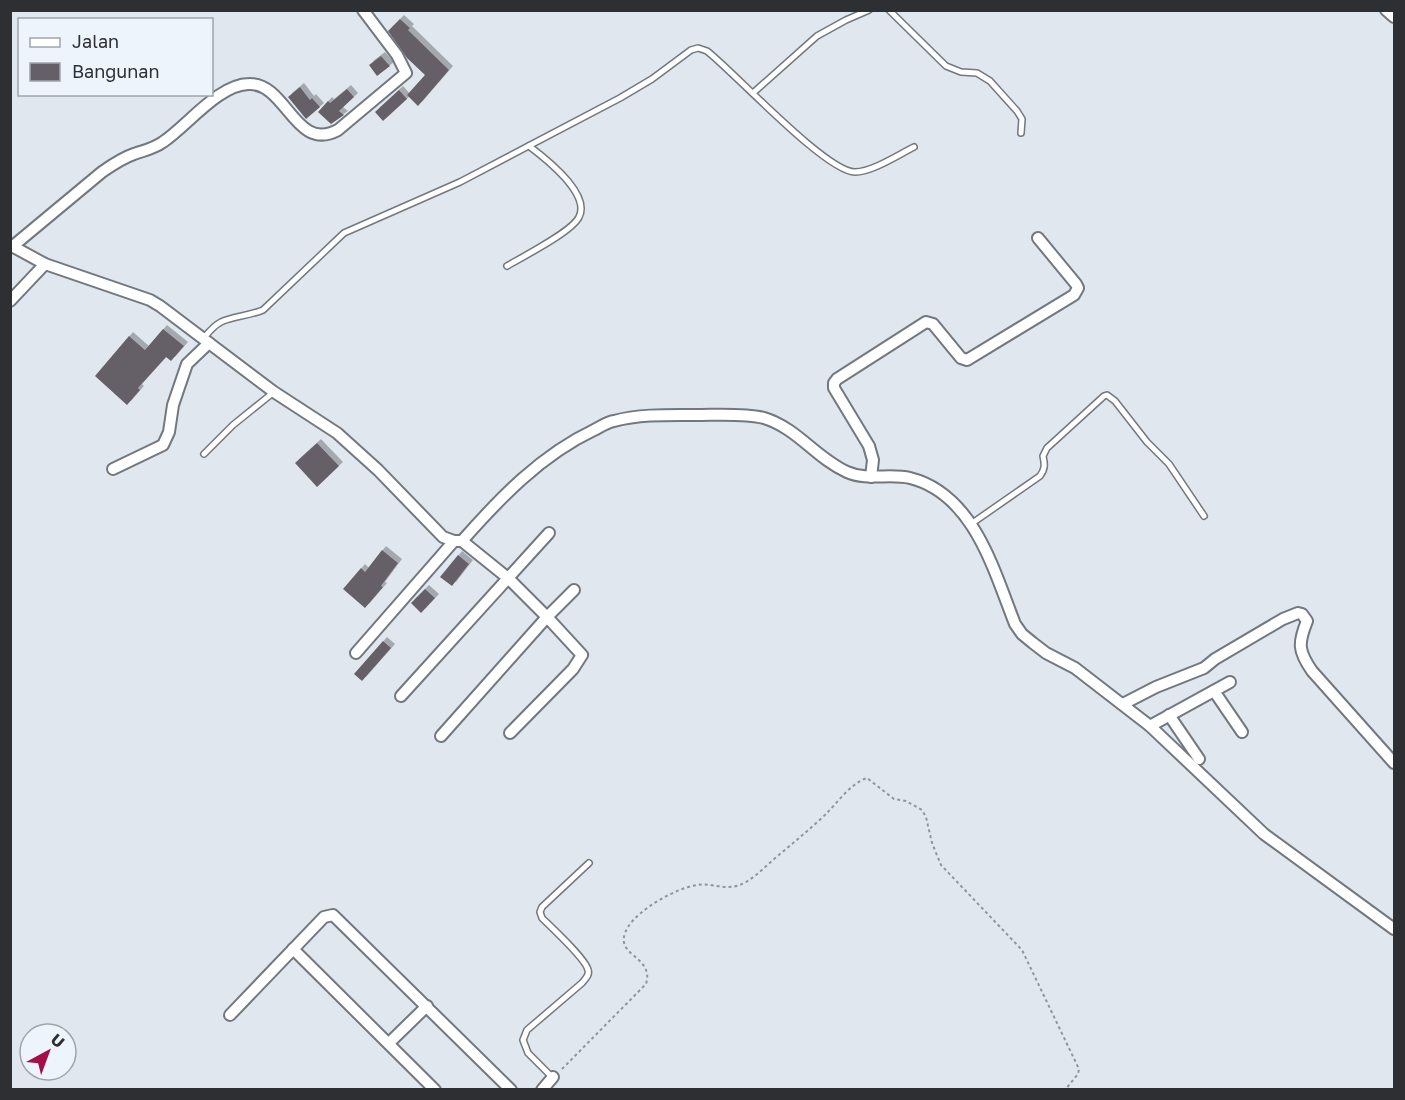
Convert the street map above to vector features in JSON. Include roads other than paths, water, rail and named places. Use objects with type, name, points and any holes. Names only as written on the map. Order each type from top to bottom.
[{"type":"street","points":[[363,10],[397,55],[406,73],[338,130],[328,136],[315,135],[304,128],[263,87],[252,83],[242,84],[227,91],[150,151],[115,162],[12,246],[45,264],[150,300],[274,392],[337,433],[378,470],[443,537],[458,541],[508,578],[582,655],[573,669],[510,733]]},
{"type":"street","points":[[1386,10],[1395,17]]},
{"type":"street","points":[[871,477],[873,460],[869,446],[834,388],[834,383],[926,322],[933,324],[961,358],[967,360],[1074,296],[1078,288],[1076,284],[1038,238]]},
{"type":"street","points":[[10,301],[45,264]]},
{"type":"street","points":[[113,470],[163,445],[169,432],[173,405],[187,364],[206,341]]},
{"type":"street","points":[[356,654],[458,541],[519,481],[579,437],[614,421],[654,415],[762,417],[786,427],[829,463],[850,474],[909,478],[926,484],[958,507],[981,540],[1015,624],[1022,634],[1046,653],[1075,668],[1123,704],[1150,726],[1263,834],[1395,929]]},
{"type":"street","points":[[400,696],[549,533]]},
{"type":"street","points":[[441,736],[574,590]]},
{"type":"street","points":[[1123,704],[1156,687],[1204,668],[1215,659],[1283,619],[1298,613],[1302,614],[1307,621],[1300,638],[1304,660],[1395,763]]},
{"type":"street","points":[[1150,726],[1230,682]]},
{"type":"street","points":[[1214,691],[1242,732]]},
{"type":"street","points":[[1169,715],[1199,759]]},
{"type":"street","points":[[230,1015],[324,917],[333,915],[509,1089]]},
{"type":"street","points":[[293,949],[435,1089]]},
{"type":"street","points":[[389,1043],[427,1006]]},
{"type":"street","points":[[542,1089],[553,1077]]},
{"type":"lane","points":[[753,93],[817,36],[869,10]]},
{"type":"lane","points":[[890,10],[946,66],[961,72],[977,74],[990,81],[1022,119],[1022,133]]},
{"type":"lane","points":[[206,341],[215,326],[223,321],[252,315],[262,310],[344,234],[460,182],[530,146],[652,80],[691,50],[698,48],[707,51],[797,135],[826,158],[846,170],[863,171],[914,147]]},
{"type":"lane","points":[[507,266],[570,228],[581,216],[581,207],[576,193],[562,173],[530,146]]},
{"type":"lane","points":[[204,454],[233,425],[274,392]]},
{"type":"lane","points":[[970,524],[1040,476],[1044,471],[1043,456],[1047,448],[1107,395],[1115,401],[1147,442],[1169,464],[1204,516]]},
{"type":"lane","points":[[553,1077],[528,1053],[523,1040],[527,1030],[582,983],[588,975],[588,969],[542,918],[540,912],[542,907],[589,863]]}]
